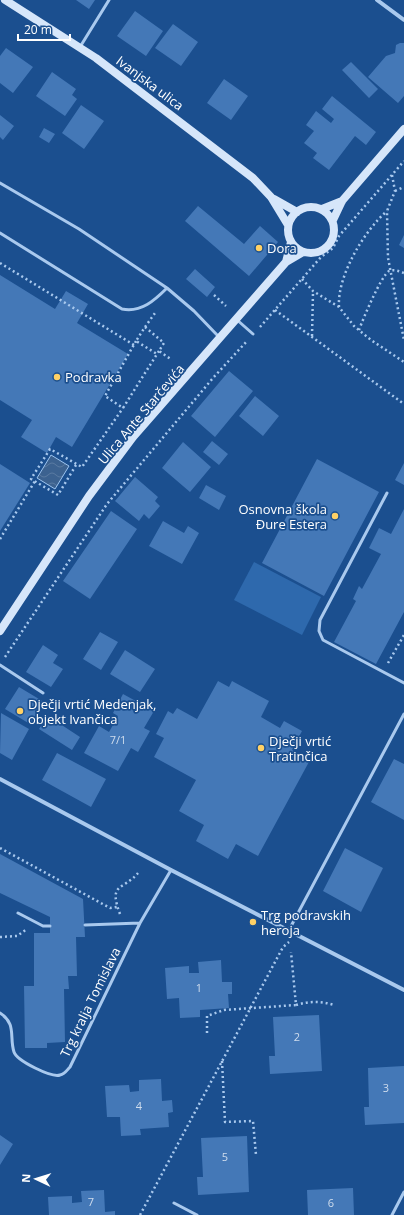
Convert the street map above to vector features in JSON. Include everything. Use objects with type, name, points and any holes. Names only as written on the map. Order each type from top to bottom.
[{"type":"main road","name":"Ivanjska ulica","points":[[4,0],[80,48],[152,100],[252,178],[271,197]]},
{"type":"main road","points":[[333,220],[342,201],[404,129]]},
{"type":"main road","points":[[271,197],[297,212]]},
{"type":"main road","points":[[271,197],[288,225]]},
{"type":"main road","points":[[322,209],[333,220],[335,228],[334,235],[326,248],[311,253],[303,252],[297,249],[291,242],[288,231],[288,225],[291,218],[297,212],[307,207],[322,209],[342,201]]},
{"type":"main road","points":[[286,262],[291,242]]},
{"type":"main road","points":[[286,262],[303,252]]},
{"type":"main road","name":"Ulica Ante Starčevića","points":[[0,629],[89,496],[128,443],[286,262]]},
{"type":"street","points":[[377,0],[404,20]]},
{"type":"street","points":[[0,778],[171,870],[404,990]]},
{"type":"lane","points":[[0,6],[4,0]]},
{"type":"lane","points":[[80,48],[110,0]]},
{"type":"lane","points":[[0,183],[90,236],[167,288],[194,311],[220,338]]},
{"type":"lane","points":[[0,233],[122,309],[135,310],[140,308],[154,300],[167,288]]},
{"type":"lane","points":[[236,319],[253,334]]},
{"type":"lane","points":[[387,493],[320,620],[319,631],[322,640],[404,683]]},
{"type":"lane","points":[[0,665],[43,693]]},
{"type":"lane","points":[[289,930],[404,714]]},
{"type":"lane","name":"Trg kralja Tomislava","points":[[0,1012],[11,1026],[14,1052],[19,1059],[52,1075],[59,1076],[65,1073],[70,1067],[140,922],[171,870]]},
{"type":"lane","points":[[18,913],[43,926],[50,926]]},
{"type":"lane","points":[[85,925],[140,922]]},
{"type":"lane","points":[[392,1215],[404,1192]]},
{"type":"lane","points":[[174,1203],[197,1215]]},
{"type":"path","points":[[260,327],[321,257],[333,248],[339,236],[404,161]]},
{"type":"path","points":[[339,308],[340,288],[350,263],[379,218],[387,210],[395,191],[392,175]]},
{"type":"path","points":[[395,191],[404,187]]},
{"type":"path","points":[[387,210],[389,271],[404,340]]},
{"type":"path","points":[[0,263],[134,345]]},
{"type":"path","points":[[359,330],[382,278],[389,271],[396,270],[404,273]]},
{"type":"path","points":[[302,279],[313,291],[339,308],[359,330],[371,340],[404,362]]},
{"type":"path","points":[[312,336],[313,291]]},
{"type":"path","points":[[214,295],[226,306]]},
{"type":"path","points":[[275,310],[404,404]]},
{"type":"path","points":[[76,465],[58,495],[31,479],[50,449],[82,467],[123,408],[160,351],[164,342],[145,327],[105,396],[123,408]]},
{"type":"path","points":[[136,341],[157,354]]},
{"type":"path","points":[[4,658],[107,504],[213,378],[247,341]]},
{"type":"path","points":[[160,351],[172,360]]},
{"type":"path","points":[[0,539],[35,481]]},
{"type":"path","points":[[383,672],[404,635]]},
{"type":"path","points":[[0,848],[110,908],[116,907]]},
{"type":"path","points":[[120,914],[114,901],[118,889],[123,883],[138,873]]},
{"type":"path","points":[[0,937],[17,936],[37,922]]},
{"type":"path","points":[[140,1215],[283,947],[290,941]]},
{"type":"path","points":[[291,952],[296,1005]]},
{"type":"path","points":[[207,1033],[207,1016],[224,1010],[323,1002],[334,1005]]},
{"type":"path","points":[[222,1060],[225,1122],[253,1121],[256,1155]]},
{"type":"shaded area","points":[[254,562],[321,597],[302,635],[234,600]]},
{"type":"water","points":[[51,455],[69,466],[55,489],[37,478]]},
{"type":"building","points":[[76,0],[95,0],[89,9]]},
{"type":"building","points":[[135,11],[163,31],[146,56],[117,36]]},
{"type":"building","points":[[173,24],[198,42],[181,66],[155,48]]},
{"type":"building","points":[[404,43],[404,96],[398,103],[368,77],[386,56],[395,53],[396,45]]},
{"type":"building","points":[[6,48],[33,67],[13,93],[0,83],[0,56]]},
{"type":"building","points":[[351,62],[378,89],[369,98],[342,70]]},
{"type":"building","points":[[52,72],[76,89],[72,95],[77,99],[65,116],[36,96]]},
{"type":"building","points":[[224,79],[248,96],[231,120],[207,103]]},
{"type":"building","points":[[332,96],[376,132],[366,145],[355,136],[329,170],[313,158],[317,153],[304,143],[314,131],[306,125],[316,111],[331,123],[334,119],[322,109]]},
{"type":"building","points":[[81,105],[104,121],[84,149],[62,133]]},
{"type":"building","points":[[0,115],[14,126],[3,140],[0,137]]},
{"type":"building","points":[[44,128],[55,134],[49,143],[39,137]]},
{"type":"building","points":[[198,206],[244,244],[260,226],[278,242],[249,276],[185,221]]},
{"type":"building","points":[[404,235],[404,248],[399,245]]},
{"type":"building","points":[[195,269],[215,287],[207,297],[186,279]]},
{"type":"building","name":"Podravka","points":[[0,275],[55,309],[66,291],[88,304],[77,323],[128,354],[72,447],[56,437],[47,453],[21,437],[32,420],[0,400]]},
{"type":"building","points":[[229,371],[253,391],[215,437],[191,416]]},
{"type":"building","points":[[255,396],[279,416],[263,436],[239,416]]},
{"type":"building","points":[[212,441],[228,454],[219,465],[203,452]]},
{"type":"building","points":[[183,442],[211,467],[190,492],[162,468]]},
{"type":"building","points":[[317,459],[379,492],[324,596],[262,563]]},
{"type":"building","points":[[404,463],[404,485],[395,480]]},
{"type":"building","points":[[0,464],[30,483],[0,531]]},
{"type":"building","points":[[135,477],[158,497],[155,501],[160,506],[149,519],[144,514],[139,521],[115,501]]},
{"type":"building","points":[[206,485],[226,496],[219,510],[199,498]]},
{"type":"building","points":[[404,509],[404,612],[376,664],[334,642],[356,601],[353,599],[359,586],[362,589],[381,554],[369,548],[379,528],[391,534]]},
{"type":"building","points":[[111,511],[137,529],[90,599],[63,581]]},
{"type":"building","points":[[163,521],[184,533],[188,526],[199,533],[182,564],[149,546]]},
{"type":"building","points":[[100,632],[118,642],[101,670],[83,659]]},
{"type":"building","points":[[43,645],[58,655],[53,663],[63,669],[51,687],[26,672]]},
{"type":"building","points":[[125,650],[155,669],[140,692],[110,674]]},
{"type":"building","points":[[218,681],[229,687],[232,681],[269,701],[261,717],[280,728],[284,721],[302,731],[292,750],[310,760],[258,856],[236,844],[228,859],[196,841],[204,825],[179,811],[196,780],[154,757],[164,738],[156,734],[168,711],[173,714],[177,708],[197,719]]},
{"type":"building","points":[[19,687],[44,702],[30,724],[5,709]]},
{"type":"building","points":[[123,694],[154,711],[144,728],[150,731],[138,752],[131,748],[118,771],[84,753],[99,726],[109,732],[118,716],[113,713]]},
{"type":"building","points":[[1,713],[29,729],[12,760],[0,753]]},
{"type":"building","points":[[48,716],[80,737],[72,750],[39,729]]},
{"type":"building","points":[[57,753],[106,779],[91,807],[42,780]]},
{"type":"building","points":[[394,759],[404,764],[404,820],[371,802]]},
{"type":"building","points":[[345,848],[383,868],[361,912],[323,891]]},
{"type":"building","points":[[0,854],[83,899],[85,937],[76,937],[77,976],[68,976],[69,989],[64,989],[65,1042],[47,1043],[47,1048],[25,1048],[24,986],[34,986],[34,933],[50,933],[50,917],[0,893]]},
{"type":"building","points":[[221,960],[222,982],[232,982],[232,994],[228,994],[229,1008],[200,1010],[200,1017],[180,1018],[179,998],[167,999],[165,968],[189,966],[189,973],[199,973],[198,962]]},
{"type":"building","points":[[319,1015],[322,1071],[270,1074],[269,1056],[275,1056],[273,1017]]},
{"type":"building","points":[[404,1066],[404,1123],[365,1125],[364,1107],[369,1107],[368,1068]]},
{"type":"building","points":[[161,1079],[162,1101],[172,1100],[173,1112],[168,1113],[169,1127],[140,1129],[141,1135],[121,1136],[120,1117],[107,1117],[105,1086],[129,1085],[130,1092],[139,1091],[139,1080]]},
{"type":"building","points":[[0,1135],[13,1144],[0,1165]]},
{"type":"building","points":[[247,1136],[249,1192],[198,1195],[197,1177],[203,1177],[201,1138]]},
{"type":"building","points":[[353,1188],[354,1215],[308,1215],[307,1190]]},
{"type":"building","points":[[104,1190],[105,1212],[115,1211],[115,1215],[49,1215],[48,1197],[72,1196],[72,1203],[82,1202],[81,1191]]},
{"type":"place","name":"Dora","points":[[259,248]]},
{"type":"place","name":"Podravka","points":[[57,377]]},
{"type":"place","name":"Osnovna škola Đure Estera","points":[[335,516]]},
{"type":"place","name":"Dječji vrtić Medenjak, objekt Ivančica","points":[[20,711]]},
{"type":"place","name":"Dječji vrtić Tratinčica","points":[[261,748]]},
{"type":"place","name":"Trg podravskih heroja","points":[[253,922]]}]
